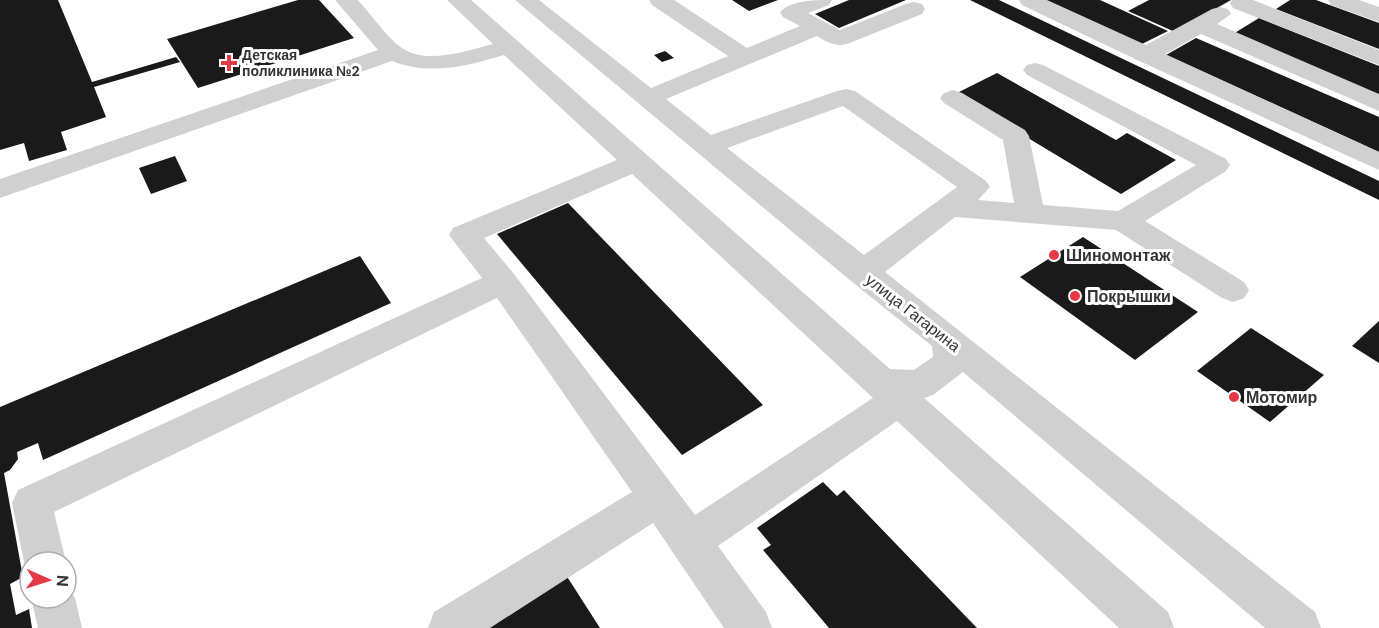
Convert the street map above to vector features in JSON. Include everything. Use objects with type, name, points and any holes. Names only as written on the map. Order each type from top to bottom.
[{"type":"street","points":[[346,0],[393,53],[408,61],[451,62],[510,46]]},
{"type":"street","points":[[458,0],[1152,628]]},
{"type":"street","name":"улица Гагарина","points":[[526,0],[948,340],[1299,628]]},
{"type":"street","points":[[660,0],[745,57]]},
{"type":"street","points":[[821,0],[791,12],[839,39],[914,9]]},
{"type":"street","points":[[1029,0],[1379,162]]},
{"type":"street","points":[[1339,0],[1379,15]]},
{"type":"street","points":[[1145,55],[1244,2],[1379,58]]},
{"type":"street","points":[[1200,25],[1379,103]]},
{"type":"street","points":[[647,98],[818,27]]},
{"type":"street","points":[[0,189],[393,53]]},
{"type":"street","points":[[1035,70],[1216,165],[1123,221]]},
{"type":"street","points":[[707,146],[846,96],[976,187],[862,273]]},
{"type":"street","points":[[953,98],[1016,136],[1030,213]]},
{"type":"street","points":[[637,161],[596,181],[464,235],[503,282],[750,628]]},
{"type":"street","points":[[949,207],[1123,221],[1233,290]]},
{"type":"street","points":[[42,550],[32,503],[503,282]]},
{"type":"street","points":[[690,542],[890,391],[920,386],[951,362],[948,340]]},
{"type":"street","points":[[450,628],[657,498]]},
{"type":"street","points":[[56,610],[60,628]]},
{"type":"building","points":[[0,0],[58,0],[92,82],[176,57],[180,62],[94,87],[106,117],[61,132],[67,150],[29,161],[24,143],[0,150]]},
{"type":"building","name":"Детская поликлиника №2","points":[[298,0],[319,0],[354,38],[198,88],[167,39]]},
{"type":"building","points":[[732,0],[778,0],[749,11]]},
{"type":"building","points":[[849,0],[906,0],[839,28],[815,14]]},
{"type":"building","points":[[970,0],[999,0],[1379,181],[1379,200]]},
{"type":"building","points":[[1043,0],[1100,0],[1168,31],[1138,46]]},
{"type":"building","points":[[1149,0],[1231,0],[1175,32],[1128,11]]},
{"type":"building","points":[[1290,0],[1316,0],[1379,23],[1379,49],[1276,9]]},
{"type":"building","points":[[1259,18],[1379,66],[1379,95],[1233,34]]},
{"type":"building","points":[[1196,38],[1379,117],[1379,152],[1166,55]]},
{"type":"building","points":[[665,51],[674,58],[662,62],[654,55]]},
{"type":"building","points":[[997,73],[1116,140],[1127,133],[1176,160],[1121,194],[955,94]]},
{"type":"building","points":[[175,156],[187,181],[151,194],[139,168]]},
{"type":"building","points":[[568,203],[763,405],[682,455],[497,234]]},
{"type":"building","points":[[1083,237],[1198,312],[1135,360],[1020,277]]},
{"type":"building","points":[[360,256],[391,303],[43,460],[38,443],[17,452],[18,459],[10,470],[4,473],[18,550],[18,580],[10,584],[16,615],[29,610],[32,628],[0,628],[0,407]]},
{"type":"building","points":[[1379,321],[1379,363],[1352,346]]},
{"type":"building","points":[[1251,328],[1324,375],[1270,422],[1197,371]]},
{"type":"building","points":[[823,482],[837,496],[844,490],[977,628],[829,628],[763,550],[771,545],[757,528]]},
{"type":"building","points":[[566,575],[600,628],[483,628]]},
{"type":"place","name":"Детская поликлиника №2","points":[[229,63]]},
{"type":"place","name":"Шиномонтаж","points":[[1054,255]]},
{"type":"place","name":"Покрышки","points":[[1075,296]]},
{"type":"place","name":"Мотомир","points":[[1234,397]]}]
